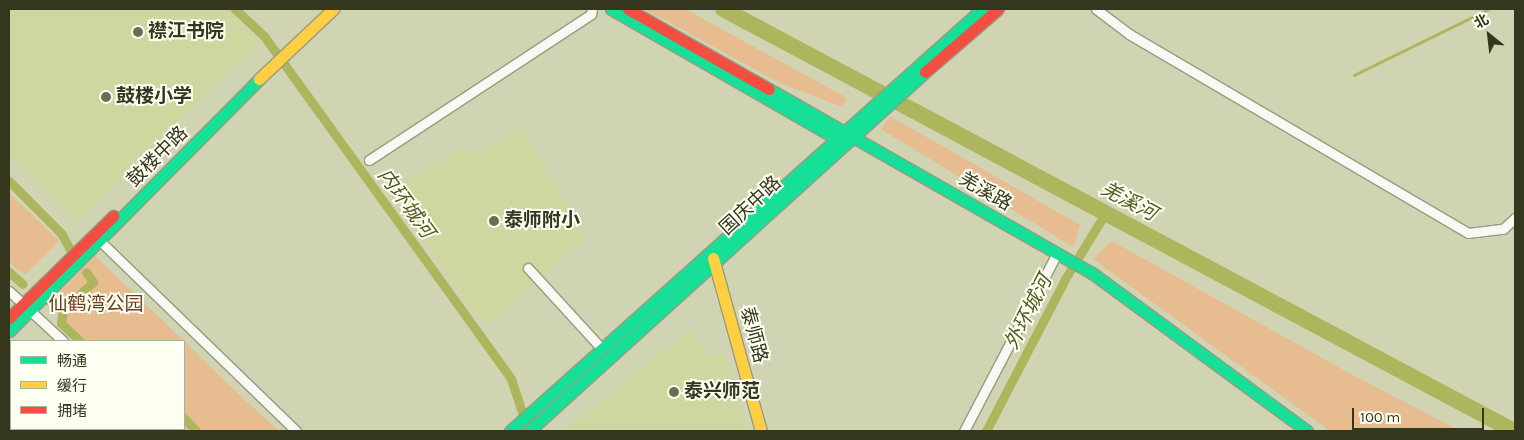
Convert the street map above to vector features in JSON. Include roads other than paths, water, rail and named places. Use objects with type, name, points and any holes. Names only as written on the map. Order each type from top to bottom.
[{"type":"street","points":[[9,318],[27,306],[279,54],[321,9]]},
{"type":"street","name":"鼓楼中路","points":[[9,331],[27,306],[100,240],[279,54],[333,9]]},
{"type":"street","points":[[369,160],[591,14],[592,9]]},
{"type":"street","name":"羌溪路","points":[[611,9],[1092,273],[1307,431]]},
{"type":"street","name":"羌溪路","points":[[628,9],[843,137]]},
{"type":"street","points":[[922,67],[982,9]]},
{"type":"street","points":[[922,67],[998,9]]},
{"type":"street","points":[[1096,9],[1128,34],[1468,233],[1503,229],[1515,218]]},
{"type":"street","name":"国庆中路","points":[[513,428],[711,249],[922,67]]},
{"type":"street","name":"国庆中路","points":[[529,431],[715,264],[843,137]]},
{"type":"street","points":[[100,240],[296,431]]},
{"type":"street","name":"泰师路","points":[[711,249],[761,431]]},
{"type":"street","points":[[964,431],[1057,253]]},
{"type":"street","points":[[528,268],[601,348]]},
{"type":"street","points":[[9,292],[27,306],[62,340]]},
{"type":"waterway","name":"内环城河","points":[[235,9],[264,36],[511,379],[526,424]]},
{"type":"waterway","name":"羌溪河","points":[[723,9],[1514,431]]},
{"type":"waterway","points":[[1354,75],[1489,9]]},
{"type":"waterway","points":[[9,181],[61,233],[70,249]]},
{"type":"waterway","name":"外环城河","points":[[986,431],[1065,279],[1106,212]]},
{"type":"waterway","points":[[9,272],[23,284]]},
{"type":"waterway","points":[[79,340],[61,323],[63,310],[93,282],[86,272]]},
{"type":"waterway","points":[[48,300],[63,310]]},
{"type":"waterway","points":[[185,419],[196,431]]},
{"type":"place","name":"襟江书院","points":[[138,32]]},
{"type":"place","name":"鼓楼小学","points":[[106,97]]},
{"type":"place","name":"泰师附小","points":[[494,221]]},
{"type":"place","name":"泰兴师范","points":[[674,392]]},
{"type":"park label","name":"仙鹤湾公园","points":[[96,305]]}]
